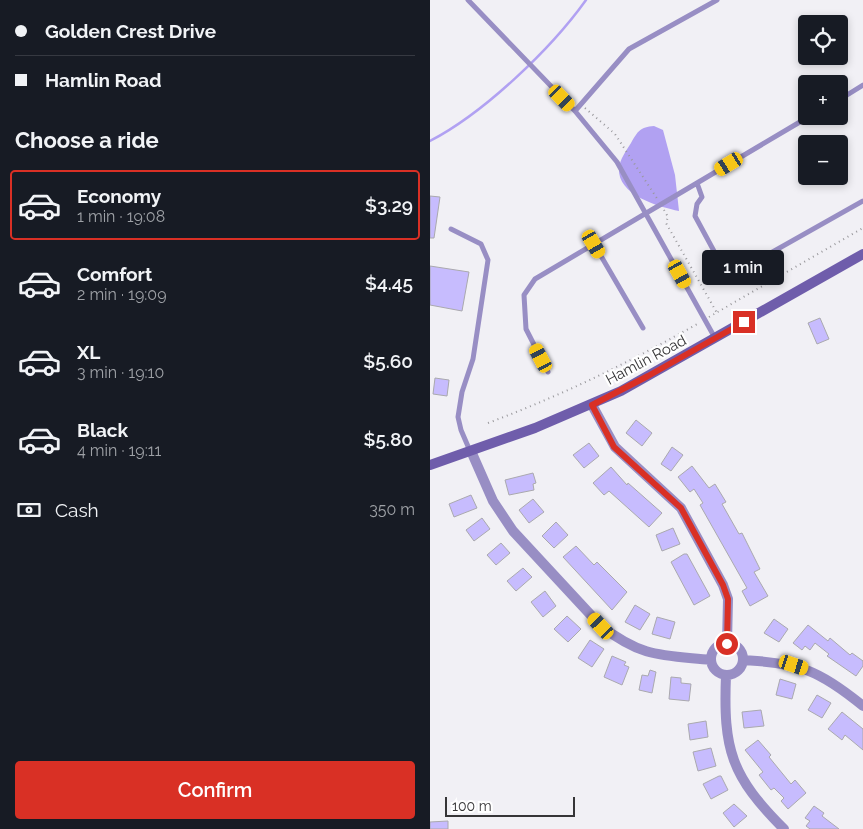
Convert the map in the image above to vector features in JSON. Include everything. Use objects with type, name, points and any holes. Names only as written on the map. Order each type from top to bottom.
[{"type":"street","name":"Hamlin Road","points":[[430,465],[592,405],[648,376],[863,254]]},
{"type":"street","points":[[592,405],[614,447],[681,508],[723,585],[728,599],[727,644]]},
{"type":"street","points":[[471,451],[494,501],[513,531],[601,626],[616,637],[644,652],[667,658],[711,660]]},
{"type":"street","points":[[727,644],[739,648],[743,660],[738,671],[726,675],[716,670],[711,660],[716,648],[727,644]]},
{"type":"street","points":[[743,660],[777,662],[808,669],[836,684],[863,706]]},
{"type":"street","points":[[726,675],[726,729],[733,760],[748,790],[784,829]]},
{"type":"lane","points":[[468,0],[575,111],[617,162],[716,338]]},
{"type":"lane","points":[[575,111],[629,49],[717,0]]},
{"type":"lane","points":[[848,94],[863,85]]},
{"type":"lane","points":[[548,372],[526,329],[524,295],[535,279],[798,123]]},
{"type":"lane","points":[[696,183],[702,197],[696,204],[695,216],[728,277],[863,201]]},
{"type":"lane","points":[[452,229],[481,244],[488,260],[473,359],[459,405],[460,430],[471,451]]},
{"type":"lane","points":[[594,244],[643,328]]},
{"type":"path","points":[[581,105],[615,134],[657,198]]},
{"type":"path","points":[[666,214],[668,217],[666,223],[716,313],[863,228]]},
{"type":"path","points":[[488,423],[582,386],[623,366],[697,324]]},
{"type":"shaded area","points":[[654,126],[663,130],[675,175],[679,211],[641,198],[625,186],[620,177],[619,168],[621,161],[636,135],[645,127]]},
{"type":"building","points":[[430,196],[440,197],[434,238],[430,238]]},
{"type":"building","points":[[430,266],[469,272],[462,311],[430,305]]},
{"type":"building","points":[[820,318],[829,339],[817,344],[808,323]]},
{"type":"building","points":[[435,378],[449,380],[447,396],[433,394]]},
{"type":"building","points":[[636,420],[652,433],[642,446],[626,433]]},
{"type":"building","points":[[589,443],[599,456],[584,468],[573,455]]},
{"type":"building","points":[[672,447],[683,455],[671,471],[661,464]]},
{"type":"building","points":[[692,466],[709,488],[715,484],[726,502],[722,504],[739,534],[742,533],[760,569],[754,572],[768,596],[750,606],[742,591],[747,588],[700,505],[703,503],[694,489],[690,492],[678,477]]},
{"type":"building","points":[[611,467],[627,485],[628,483],[662,513],[649,527],[609,491],[604,495],[593,483]]},
{"type":"building","points":[[533,473],[536,483],[533,484],[534,490],[509,495],[505,480]]},
{"type":"building","points":[[471,495],[477,508],[454,517],[449,504]]},
{"type":"building","points":[[533,499],[544,512],[529,523],[519,510]]},
{"type":"building","points":[[482,518],[490,529],[474,541],[466,530]]},
{"type":"building","points":[[556,522],[568,535],[554,548],[542,536]]},
{"type":"building","points":[[673,528],[680,544],[662,551],[656,535]]},
{"type":"building","points":[[501,543],[510,553],[496,565],[487,555]]},
{"type":"building","points":[[576,546],[594,565],[597,562],[627,592],[612,610],[563,557]]},
{"type":"building","points":[[687,554],[710,596],[694,605],[671,562]]},
{"type":"building","points":[[523,568],[532,577],[516,591],[507,581]]},
{"type":"building","points":[[545,591],[556,606],[543,617],[531,602]]},
{"type":"building","points":[[635,605],[650,614],[640,630],[625,622]]},
{"type":"building","points":[[567,616],[581,629],[568,642],[554,629]]},
{"type":"building","points":[[657,617],[675,622],[670,639],[652,634]]},
{"type":"building","points":[[774,619],[788,629],[779,642],[764,633]]},
{"type":"building","points":[[808,625],[828,641],[830,638],[850,655],[852,653],[863,661],[863,666],[856,676],[827,656],[829,654],[815,643],[810,650],[805,646],[802,650],[793,643]]},
{"type":"building","points":[[590,640],[604,649],[592,667],[578,658]]},
{"type":"building","points":[[612,656],[626,662],[624,665],[629,667],[622,685],[604,677]]},
{"type":"building","points":[[650,670],[656,672],[652,693],[639,690],[642,675],[648,676]]},
{"type":"building","points":[[671,677],[681,678],[681,683],[691,684],[689,701],[669,699]]},
{"type":"building","points":[[780,679],[796,684],[792,699],[776,695]]},
{"type":"building","points":[[817,695],[831,703],[822,718],[808,710]]},
{"type":"building","points":[[761,710],[764,726],[744,728],[742,712]]},
{"type":"building","points":[[842,712],[863,729],[863,750],[845,735],[842,740],[828,729]]},
{"type":"building","points":[[706,721],[708,737],[690,740],[688,724]]},
{"type":"building","points":[[758,740],[791,784],[795,780],[806,793],[788,809],[781,801],[784,798],[774,788],[771,790],[759,775],[763,772],[745,750]]},
{"type":"building","points":[[711,748],[716,766],[698,771],[693,752]]},
{"type":"building","points":[[721,776],[728,790],[711,799],[703,784]]},
{"type":"building","points":[[734,804],[747,816],[734,827],[723,813]]},
{"type":"building","points":[[814,806],[824,813],[822,816],[839,829],[810,829],[806,826],[810,821],[805,818]]},
{"type":"building","points":[[448,821],[448,829],[430,829],[430,822]]},
{"type":"waterway","points":[[430,141],[451,129],[494,97],[554,39],[586,0]]},
{"type":"route","points":[[727,644],[728,599],[723,585],[681,508],[614,447],[592,405],[744,322]]}]
